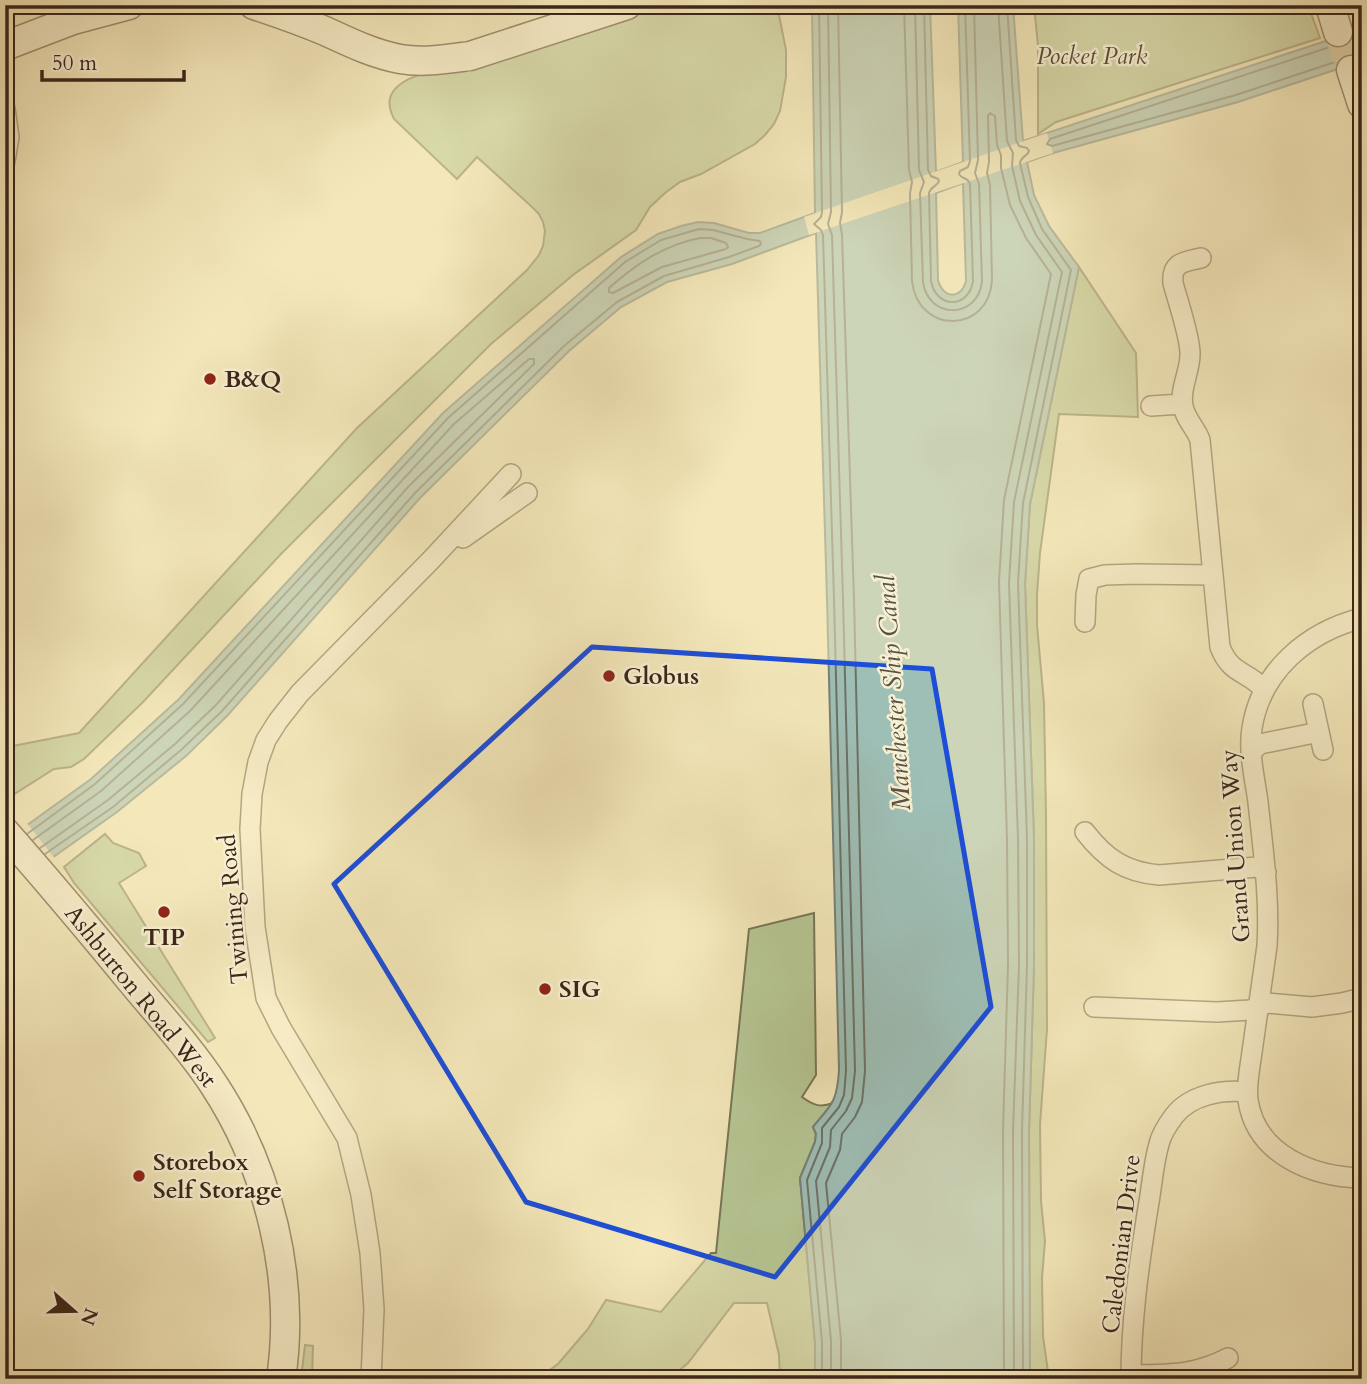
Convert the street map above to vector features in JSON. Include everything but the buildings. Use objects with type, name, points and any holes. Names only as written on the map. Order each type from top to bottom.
[{"type":"main road","points":[[5,46],[73,20],[129,5]]},
{"type":"main road","points":[[254,5],[294,18],[380,54],[401,59],[443,60],[470,55],[627,5]]},
{"type":"main road","points":[[1330,5],[1338,32]]},
{"type":"main road","points":[[1351,70],[1362,104]]},
{"type":"main road","name":"Ashburton Road West","points":[[5,832],[192,1054],[215,1087],[247,1147],[268,1207],[282,1270],[285,1332],[281,1379]]},
{"type":"street","points":[[5,109],[9,137],[5,161]]},
{"type":"street","points":[[1201,258],[1180,263],[1172,275],[1190,349],[1190,364],[1183,386],[1182,404],[1200,440],[1220,647],[1231,667],[1256,681],[1264,689]]},
{"type":"street","points":[[1152,406],[1182,404]]},
{"type":"street","points":[[431,560],[511,474]]},
{"type":"street","points":[[431,560],[527,493]]},
{"type":"street","name":"Twining Road","points":[[370,1379],[374,1309],[370,1253],[361,1195],[347,1138],[266,998],[255,927],[250,829],[252,794],[258,762],[266,740],[278,720],[300,693],[431,560]]},
{"type":"street","points":[[1086,622],[1087,587],[1089,579],[1097,576],[1213,575]]},
{"type":"street","name":"Grand Union Way","points":[[1362,618],[1327,629],[1302,645],[1280,665],[1264,689],[1252,730],[1269,921],[1247,1092],[1252,1118],[1259,1132],[1283,1155],[1296,1164],[1321,1173],[1362,1178]]},
{"type":"street","points":[[1252,751],[1261,744],[1321,741],[1313,704]]},
{"type":"street","points":[[1085,832],[1095,845],[1117,864],[1144,874],[1257,867],[1266,872]]},
{"type":"street","points":[[1094,1007],[1217,1012],[1250,1010],[1268,1003],[1312,1007],[1362,998]]},
{"type":"street","name":"Caledonian Drive","points":[[1131,1377],[1138,1274],[1159,1142],[1175,1115],[1187,1104],[1213,1094],[1247,1092]]},
{"type":"street","points":[[1131,1377],[1203,1374],[1228,1358]]},
{"type":"highlighted area","points":[[592,647],[932,669],[991,1007],[775,1277],[526,1202],[334,884]]},
{"type":"green space","points":[[662,5],[777,5],[786,50],[786,77],[780,111],[765,135],[755,144],[701,174],[680,182],[665,193],[650,207],[636,230],[573,275],[491,344],[281,554],[143,702],[84,759],[71,767],[54,769],[5,800],[5,744],[8,747],[79,733],[357,428],[527,270],[539,255],[545,231],[539,214],[477,157],[457,179],[394,119],[390,109],[393,91],[418,75],[506,54]]},
{"type":"green space","name":"Pocket Park","points":[[1034,5],[1308,5],[1320,38],[1056,122],[1038,134],[1038,46]]},
{"type":"green space","points":[[1079,267],[1136,353],[1138,417],[1059,414],[1040,553],[1037,625],[1044,703],[1047,1029],[1040,1125],[1041,1201],[1045,1241],[1042,1278],[1043,1336],[1049,1379],[1030,1379],[1029,1132],[1034,965],[1034,839],[1025,584],[1030,504]]},
{"type":"green space","points":[[105,834],[113,843],[139,853],[146,866],[119,883],[215,1038],[208,1042],[74,883],[64,867]]},
{"type":"green space","points":[[814,913],[816,1075],[802,1097],[817,1105],[833,1103],[813,1127],[815,1142],[800,1178],[815,1343],[815,1379],[780,1379],[779,1355],[767,1303],[734,1303],[688,1363],[669,1379],[537,1379],[558,1364],[588,1329],[606,1300],[661,1312],[711,1253],[716,1253],[749,929]]},
{"type":"green space","points":[[305,1345],[313,1346],[312,1379],[301,1379]]},
{"type":"water","name":"Manchester Ship Canal","points":[[812,5],[930,5],[936,172],[963,162],[958,5],[1013,5],[1023,141],[1362,29],[1362,61],[1238,102],[1027,162],[1034,195],[1049,226],[1079,267],[1030,504],[1025,584],[1034,839],[1034,965],[1029,1132],[1030,1379],[815,1379],[815,1343],[800,1178],[815,1142],[813,1127],[832,1102],[837,1089],[839,1070],[816,233],[732,264],[667,282],[621,307],[569,351],[420,498],[227,716],[186,756],[117,812],[5,891],[5,841],[91,779],[179,699],[443,413],[621,257],[658,234],[698,222],[760,233],[815,213]],"holes":[[[963,183],[966,281],[960,292],[952,295],[944,291],[938,280],[936,193]]]},
{"type":"pier","points":[[1047,133],[1053,153],[809,235],[804,217]]},
{"type":"pier","points":[[26,822],[56,860],[16,888],[5,874],[5,837]]},
{"type":"tunnel","points":[[1338,32],[1351,70]]},
{"type":"place","name":"B&Q","points":[[210,379]]},
{"type":"place","name":"Globus","points":[[609,676]]},
{"type":"place","name":"TIP","points":[[164,912]]},
{"type":"place","name":"SIG","points":[[545,989]]},
{"type":"place","name":"Storebox Self Storage","points":[[139,1176]]}]
